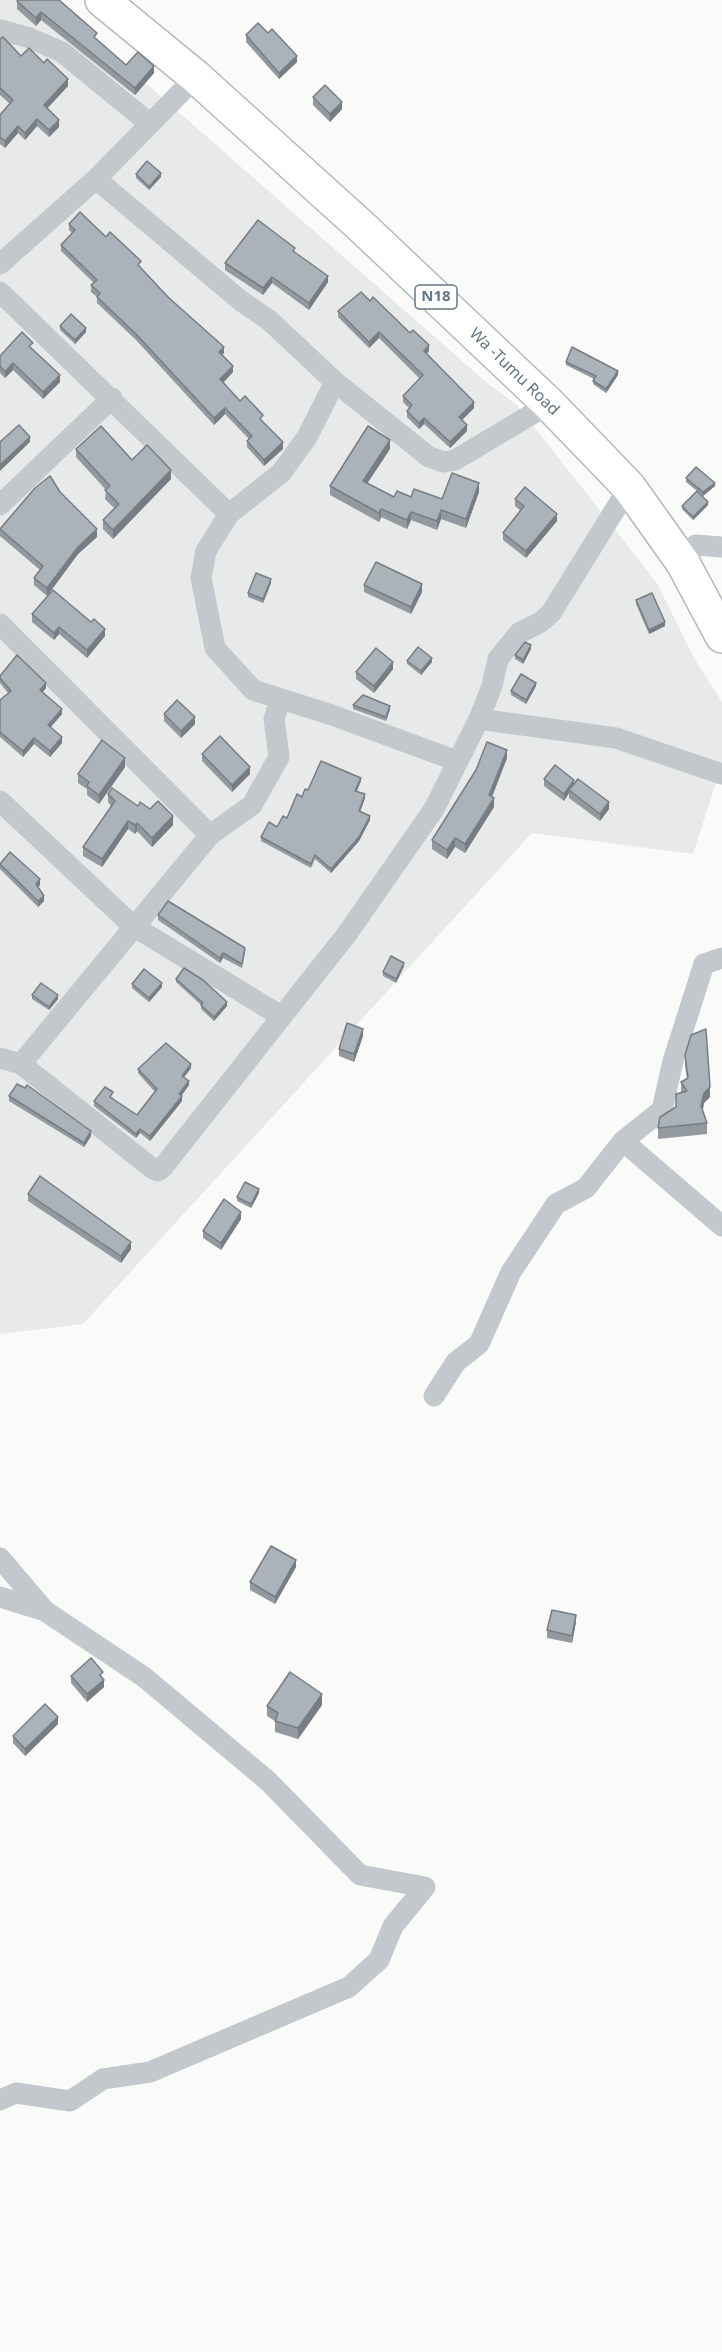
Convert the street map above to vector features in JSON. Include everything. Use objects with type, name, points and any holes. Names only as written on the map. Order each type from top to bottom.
[{"type":"highway","name":"Wa -Tumu Road","points":[[102,0],[196,77],[363,228],[549,404],[629,487],[683,563],[722,636]]},
{"type":"street","points":[[0,30],[62,52],[149,123]]},
{"type":"street","points":[[0,264],[96,179],[196,77]]},
{"type":"street","points":[[96,179],[241,301],[269,320],[335,382],[429,457],[444,462],[455,460],[549,404]]},
{"type":"street","points":[[0,292],[112,398],[229,514]]},
{"type":"street","points":[[335,382],[307,437],[281,473],[229,514],[206,550],[201,578],[215,648],[253,690],[332,715],[458,761]]},
{"type":"street","points":[[0,505],[112,398]]},
{"type":"street","points":[[0,1058],[21,1064],[158,1171],[347,934],[434,808],[478,719],[492,686],[498,659],[504,648],[519,633],[547,618],[629,487]]},
{"type":"street","points":[[683,563],[696,545],[722,547]]},
{"type":"street","points":[[0,624],[210,835]]},
{"type":"street","points":[[21,1064],[210,835],[252,805],[279,757],[274,718],[280,700]]},
{"type":"street","points":[[478,719],[616,738],[722,774]]},
{"type":"street","points":[[0,801],[133,926],[281,1016]]},
{"type":"street","points":[[434,1396],[456,1362],[480,1344],[511,1272],[556,1204],[586,1188],[623,1141],[662,1110],[673,1061],[704,964],[722,958]]},
{"type":"street","points":[[623,1141],[722,1226]]},
{"type":"street","points":[[0,1558],[45,1611],[144,1677],[268,1781],[360,1875],[425,1887],[393,1926],[379,1960],[350,1987],[150,2072],[103,2079],[70,2101],[16,2093],[0,2100]]},
{"type":"street","points":[[0,1597],[45,1611]]},
{"type":"shaded area","points":[[0,0],[51,0],[486,382],[517,405],[657,583],[694,658],[722,702],[722,764],[693,854],[532,833],[83,1324],[0,1334]]},
{"type":"building","points":[[18,0],[59,0],[97,33],[94,37],[126,65],[138,52],[154,66],[135,88],[41,12],[36,18]]},
{"type":"building","points":[[258,23],[268,33],[272,29],[297,56],[279,73],[246,35]]},
{"type":"building","points":[[3,37],[21,56],[29,48],[44,63],[47,59],[68,79],[44,105],[59,120],[49,130],[37,119],[25,133],[18,126],[5,141],[0,137],[0,115],[13,100],[0,88],[0,39]]},
{"type":"building","points":[[325,85],[342,102],[330,114],[313,97]]},
{"type":"building","points":[[147,161],[161,173],[149,187],[136,174]]},
{"type":"building","points":[[80,212],[106,237],[110,232],[141,261],[138,265],[168,297],[224,347],[219,352],[233,366],[220,379],[240,401],[245,396],[263,415],[260,419],[283,442],[264,460],[247,441],[252,436],[225,408],[214,418],[136,334],[97,297],[100,293],[91,285],[97,280],[61,245],[75,230],[69,224]]},
{"type":"building","points":[[258,220],[295,248],[293,251],[328,276],[309,303],[272,277],[263,288],[225,263]]},
{"type":"building","points":[[361,292],[370,301],[373,297],[410,333],[413,330],[429,345],[424,351],[474,402],[459,417],[467,425],[450,442],[424,418],[419,423],[407,411],[412,405],[403,396],[423,375],[379,332],[369,342],[338,311]]},
{"type":"building","points":[[71,314],[86,328],[75,340],[60,326]]},
{"type":"building","points":[[22,332],[33,343],[29,346],[60,375],[43,392],[13,363],[5,372],[0,366],[0,356]]},
{"type":"building","points":[[572,347],[618,371],[606,389],[593,381],[596,376],[566,362]]},
{"type":"building","points":[[19,425],[30,437],[0,465],[0,442]]},
{"type":"building","points":[[101,426],[132,460],[147,445],[171,470],[113,530],[103,520],[119,504],[105,490],[110,486],[76,449]]},
{"type":"building","points":[[368,426],[390,440],[363,481],[394,497],[397,491],[411,497],[414,489],[442,499],[452,473],[479,483],[466,519],[441,510],[437,521],[411,512],[407,520],[381,509],[379,513],[330,486]]},
{"type":"building","points":[[696,467],[715,483],[703,492],[686,478]]},
{"type":"building","points":[[50,476],[60,492],[97,529],[78,547],[47,588],[34,578],[43,566],[0,529],[35,488]]},
{"type":"building","points":[[525,487],[557,514],[526,551],[503,533],[524,506],[515,499]]},
{"type":"building","points":[[697,491],[708,502],[693,517],[682,506]]},
{"type":"building","points":[[376,562],[422,584],[411,607],[364,585]]},
{"type":"building","points":[[256,573],[271,579],[263,599],[248,593]]},
{"type":"building","points":[[53,590],[91,622],[94,619],[105,629],[87,650],[59,627],[54,633],[32,614]]},
{"type":"building","points":[[652,593],[665,622],[649,630],[636,600]]},
{"type":"building","points":[[525,642],[531,645],[523,660],[515,655]]},
{"type":"building","points":[[418,647],[432,658],[421,671],[407,661]]},
{"type":"building","points":[[376,648],[393,662],[374,686],[356,672]]},
{"type":"building","points":[[17,655],[46,683],[40,690],[62,709],[48,725],[62,737],[50,751],[34,738],[23,751],[0,732],[0,700],[11,691],[0,676]]},
{"type":"building","points":[[521,674],[536,683],[526,700],[511,691]]},
{"type":"building","points":[[363,695],[390,706],[386,717],[353,705]]},
{"type":"building","points":[[177,700],[195,717],[181,731],[164,714]]},
{"type":"building","points":[[220,736],[250,767],[232,785],[202,754]]},
{"type":"building","points":[[102,740],[125,758],[99,795],[87,786],[89,782],[78,774]]},
{"type":"building","points":[[487,742],[507,750],[489,795],[494,798],[465,844],[455,838],[447,850],[432,840],[476,770]]},
{"type":"building","points":[[321,761],[361,778],[355,791],[365,794],[359,811],[370,816],[359,837],[331,869],[315,855],[311,864],[261,837],[269,822],[277,827],[283,816],[287,818],[297,794],[302,797],[305,789],[308,790]]},
{"type":"building","points":[[555,765],[574,780],[564,794],[544,779]]},
{"type":"building","points":[[578,779],[609,802],[600,814],[569,790]]},
{"type":"building","points":[[112,788],[138,806],[140,802],[150,809],[158,801],[173,816],[152,838],[137,823],[135,825],[128,821],[102,859],[83,847],[115,801],[108,794]]},
{"type":"building","points":[[10,852],[40,879],[36,884],[44,896],[38,901],[0,864]]},
{"type":"building","points":[[168,901],[245,948],[242,964],[223,953],[220,958],[158,915]]},
{"type":"building","points":[[391,956],[404,963],[396,979],[383,972]]},
{"type":"building","points":[[184,968],[203,980],[227,1002],[214,1017],[201,1005],[203,1003],[176,979]]},
{"type":"building","points":[[144,969],[162,983],[149,998],[132,984]]},
{"type":"building","points":[[41,983],[58,995],[49,1007],[32,995]]},
{"type":"building","points":[[347,1023],[363,1029],[354,1054],[339,1049]]},
{"type":"building","points":[[706,1029],[710,1087],[704,1093],[701,1106],[707,1123],[658,1128],[660,1117],[676,1107],[676,1094],[687,1091],[681,1082],[688,1078],[685,1055],[691,1035]]},
{"type":"building","points":[[166,1043],[191,1064],[182,1076],[189,1081],[179,1094],[182,1096],[150,1136],[140,1129],[136,1134],[94,1101],[105,1087],[113,1092],[110,1097],[137,1115],[157,1089],[138,1069]]},
{"type":"building","points":[[17,1084],[25,1088],[27,1085],[91,1131],[84,1143],[9,1096]]},
{"type":"building","points":[[40,1176],[131,1242],[121,1256],[28,1194]]},
{"type":"building","points":[[245,1182],[259,1189],[251,1204],[237,1197]]},
{"type":"building","points":[[224,1199],[241,1212],[221,1243],[203,1231]]},
{"type":"building","points":[[271,1546],[296,1560],[275,1597],[250,1582]]},
{"type":"building","points":[[552,1610],[576,1615],[572,1636],[547,1630]]},
{"type":"building","points":[[91,1658],[103,1672],[100,1675],[104,1680],[87,1694],[71,1676]]},
{"type":"building","points":[[290,1672],[322,1694],[298,1728],[275,1721],[278,1713],[267,1706]]},
{"type":"building","points":[[45,1704],[58,1717],[25,1749],[13,1736]]}]
